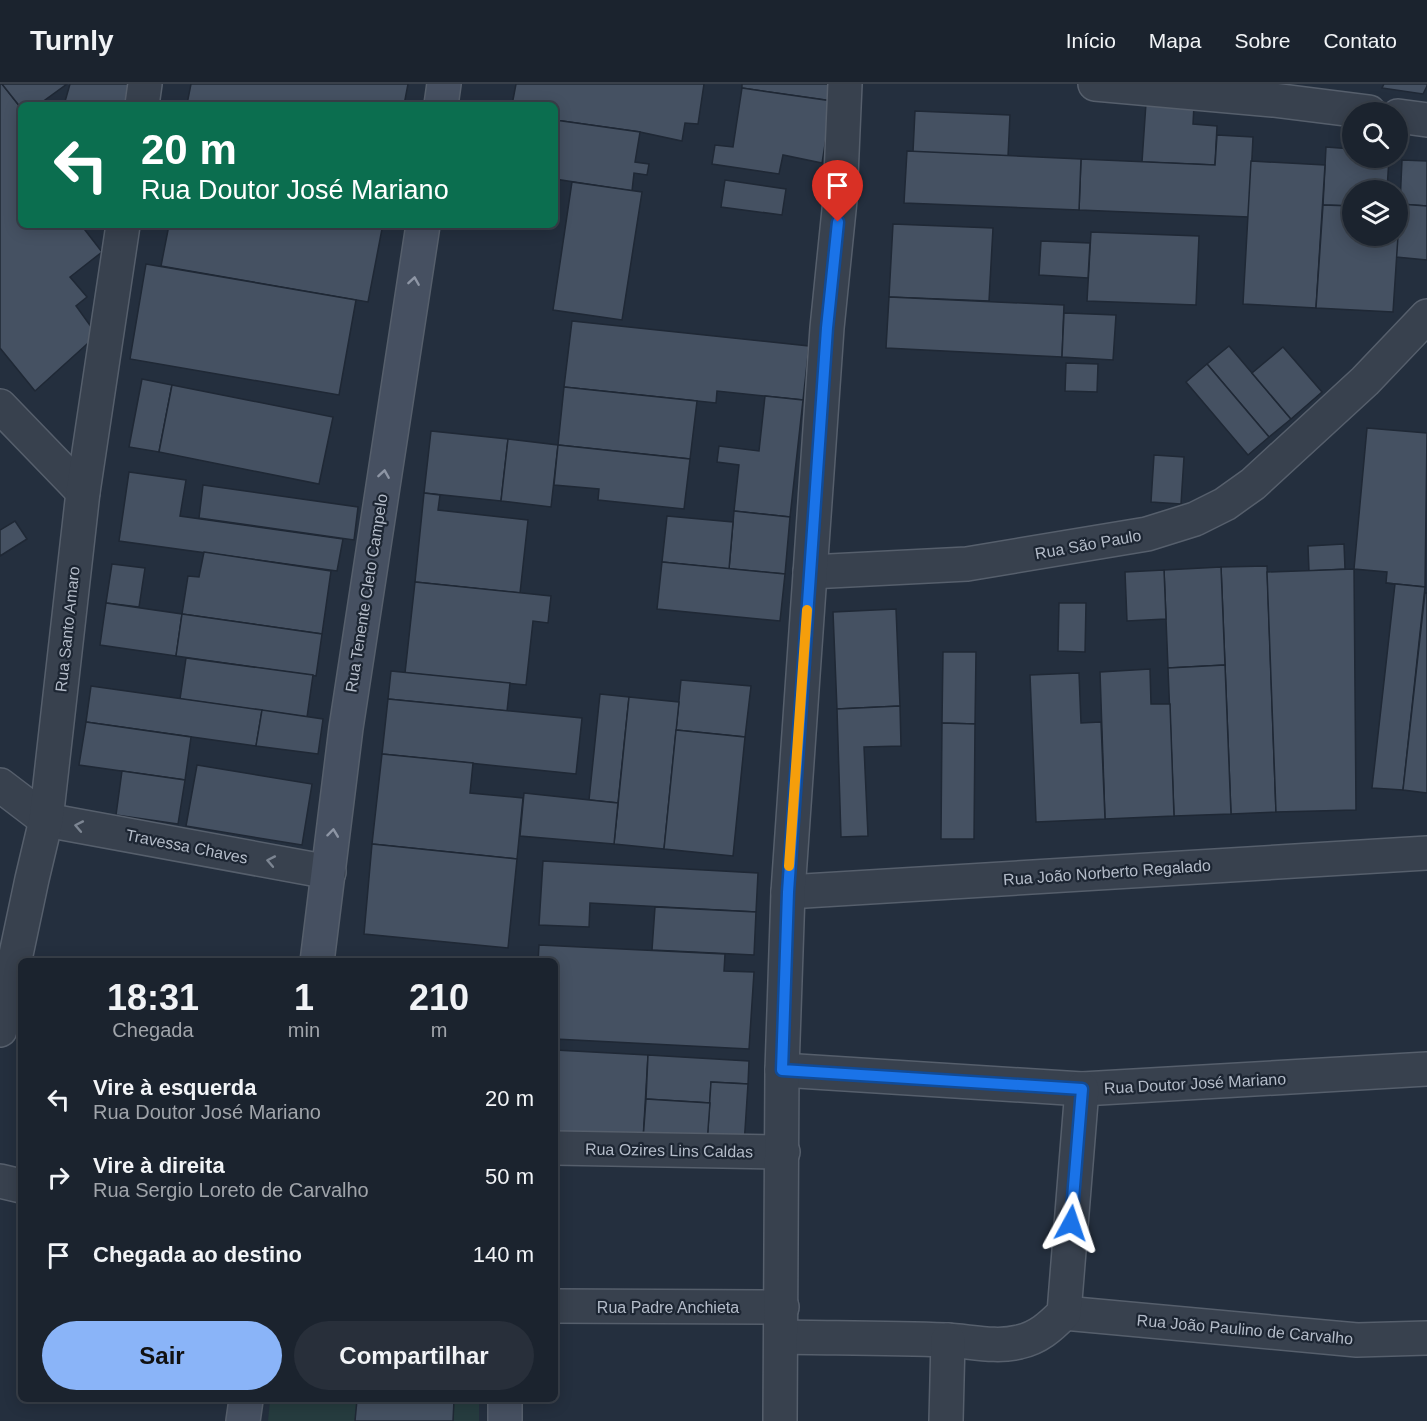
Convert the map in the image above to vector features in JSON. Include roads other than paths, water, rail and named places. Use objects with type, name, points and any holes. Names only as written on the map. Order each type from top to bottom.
[{"type":"main road","points":[[441,102],[444,84]]},
{"type":"main road","name":"Rua Tenente Cleto Campelo","points":[[324,958],[329,872],[346,728],[423,228]]},
{"type":"main road","points":[[243,1421],[246,1402]]},
{"type":"main road","points":[[505,1421],[506,1402]]},
{"type":"street","points":[[142,102],[145,84]]},
{"type":"street","points":[[780,1421],[782,1070],[788,892],[827,328],[840,200],[845,84]]},
{"type":"street","points":[[1095,84],[1342,109]]},
{"type":"street","points":[[1408,117],[1427,120]]},
{"type":"street","name":"Rua Santo Amaro","points":[[0,1030],[46,820],[83,492],[123,228]]},
{"type":"street","name":"Rua São Paulo","points":[[810,572],[966,564],[1156,531],[1195,519],[1225,504],[1253,484],[1329,416],[1427,316]]},
{"type":"street","points":[[0,406],[83,492]]},
{"type":"street","points":[[0,785],[46,820]]},
{"type":"street","name":"Travessa Chaves","points":[[46,820],[329,872]]},
{"type":"street","name":"Rua João Norberto Regalado","points":[[788,892],[1427,854]]},
{"type":"street","name":"Rua Doutor José Mariano","points":[[782,1070],[1082,1089],[1427,1069]]},
{"type":"street","points":[[781,1322],[992,1344],[1018,1343],[1038,1335],[1064,1313],[1082,1089]]},
{"type":"street","name":"Rua Ozires Lins Caldas","points":[[558,1148],[783,1152]]},
{"type":"street","points":[[0,1181],[18,1185]]},
{"type":"street","name":"Rua Padre Anchieta","points":[[558,1306],[781,1322]]},
{"type":"street","name":"Rua João Paulino de Carvalho","points":[[1064,1313],[1357,1340],[1427,1338]]},
{"type":"street","points":[[946,1421],[948,1340]]}]
